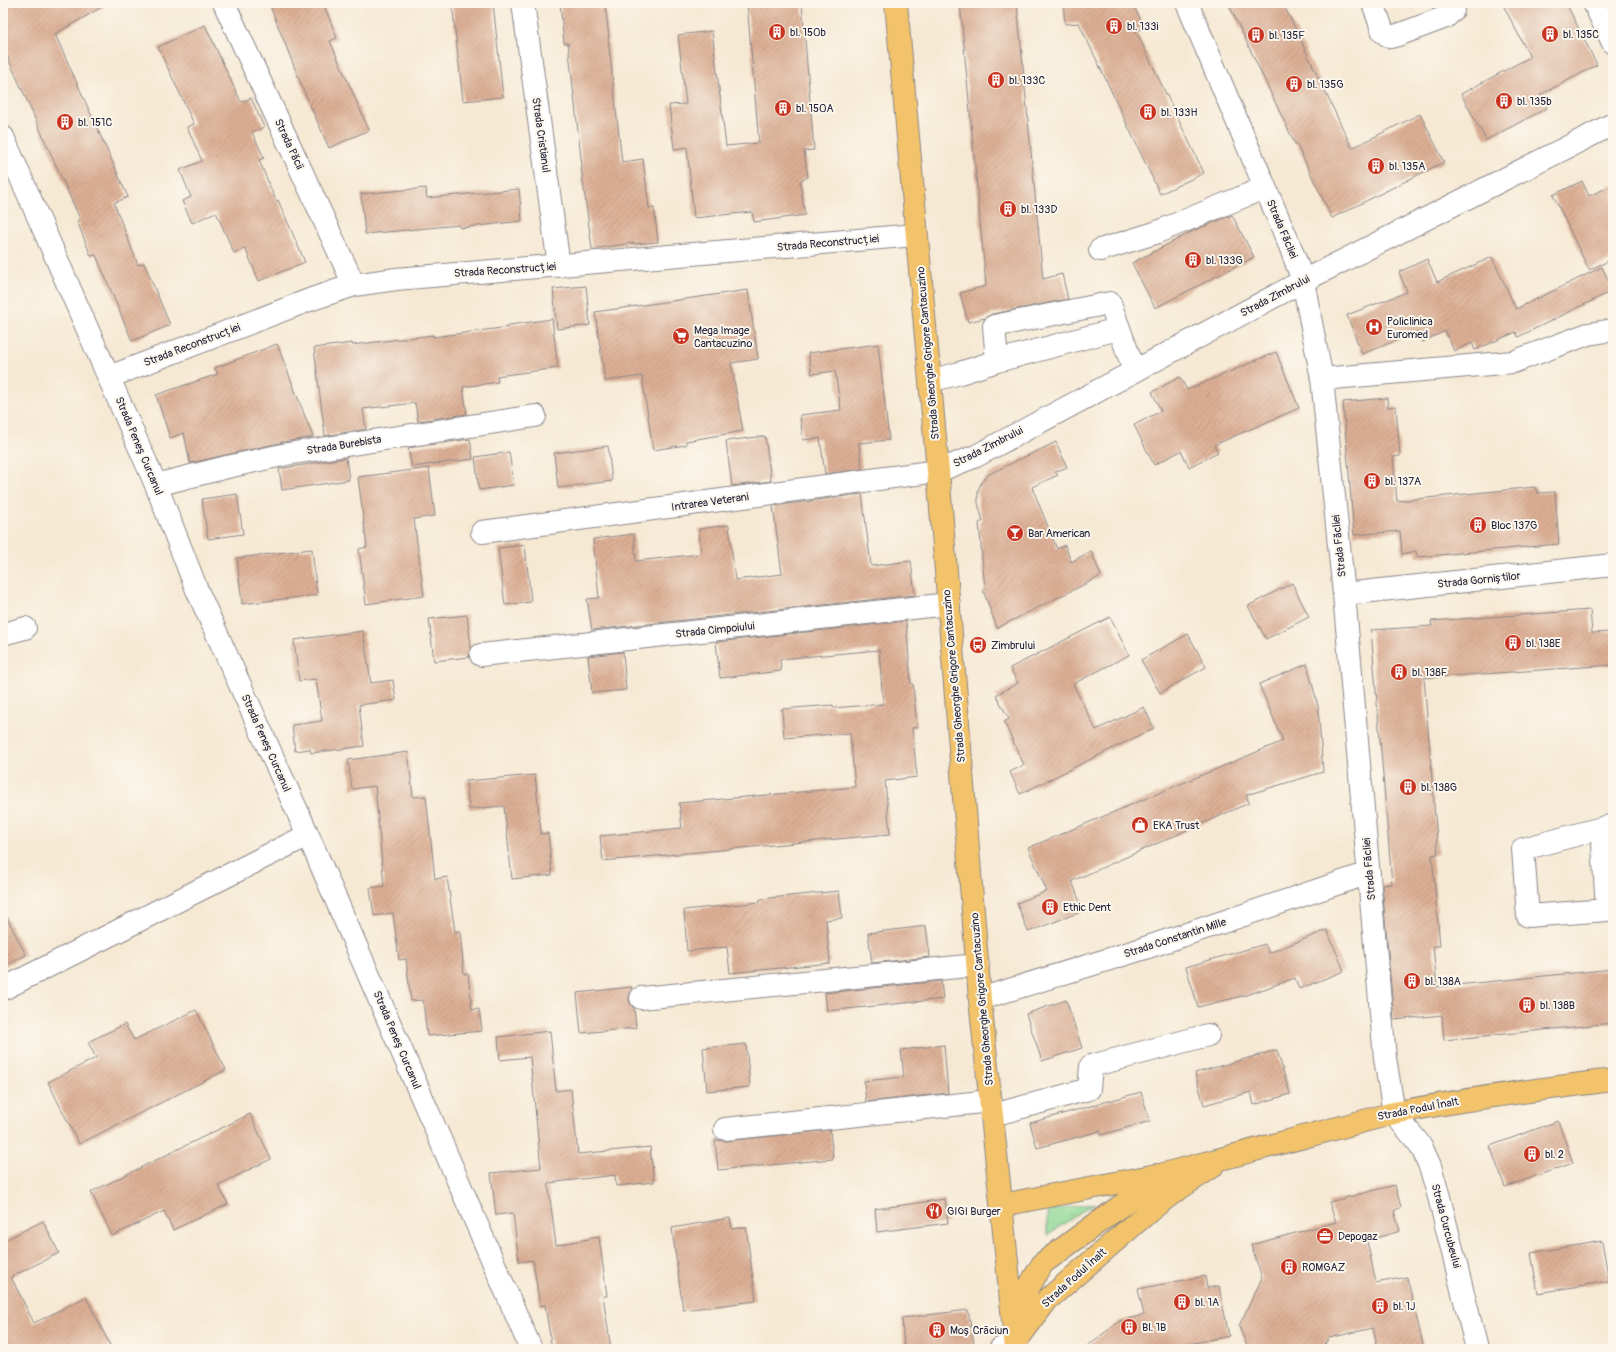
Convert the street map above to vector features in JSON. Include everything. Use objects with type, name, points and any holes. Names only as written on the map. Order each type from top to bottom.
[{"type":"main road","name":"Strada Gheorghe Grigore Cantacuzino","points":[[896,3],[938,471],[980,999],[1002,1205],[1011,1347]]},
{"type":"main road","name":"Strada Podul Înalt","points":[[1011,1347],[1027,1290],[1043,1263],[1164,1174],[1394,1112],[1491,1096],[1613,1080]]},
{"type":"main road","name":"Strada Podul Înalt","points":[[1011,1347],[1046,1300],[1153,1208],[1226,1157]]},
{"type":"main road","points":[[1002,1205],[1164,1174]]},
{"type":"street","name":"Strada Păcii","points":[[224,3],[354,285]]},
{"type":"street","name":"Strada Cristianul","points":[[522,3],[559,266]]},
{"type":"street","name":"Strada Făcliei","points":[[1187,3],[1264,188],[1290,246],[1303,281],[1322,379],[1344,594],[1385,1058],[1394,1112]]},
{"type":"street","points":[[1372,3],[1383,32],[1390,37],[1446,17],[1452,10],[1453,3]]},
{"type":"street","points":[[1594,3],[1613,43]]},
{"type":"street","name":"Strada Zimbrului","points":[[938,471],[976,456],[1134,370],[1303,281],[1613,124]]},
{"type":"street","name":"Strada Peneș Curcanul","points":[[3,137],[156,485],[197,590],[308,834],[531,1349]]},
{"type":"street","points":[[1100,250],[1155,233],[1264,188]]},
{"type":"street","name":"Strada Reconstrucției","points":[[109,377],[312,299],[354,285],[396,279],[916,235]]},
{"type":"street","points":[[997,361],[994,326],[1110,303],[1118,329],[1134,370]]},
{"type":"street","points":[[930,381],[997,361],[1118,329]]},
{"type":"street","points":[[1322,379],[1513,362],[1588,334],[1613,330]]},
{"type":"street","name":"Strada Burebista","points":[[156,485],[287,454],[535,416]]},
{"type":"street","name":"Intrarea Veterani","points":[[482,532],[938,471]]},
{"type":"street","name":"Strada Gorniștilor","points":[[1344,594],[1613,565]]},
{"type":"street","name":"Strada Cimpoiului","points":[[481,655],[949,604]]},
{"type":"street","points":[[3,634],[25,628]]},
{"type":"street","points":[[1607,826],[1607,910],[1528,916],[1523,849],[1607,826]]},
{"type":"street","points":[[3,989],[294,843],[308,834]]},
{"type":"street","name":"Strada Constantin Mille","points":[[980,999],[1142,949],[1369,873]]},
{"type":"street","points":[[641,998],[978,965]]},
{"type":"street","points":[[724,1129],[992,1108],[1090,1089],[1091,1066],[1208,1034]]},
{"type":"street","name":"Strada Curcubeului","points":[[1394,1112],[1421,1146],[1430,1166],[1477,1349]]},
{"type":"green space","points":[[1095,1203],[1047,1235],[1047,1211]]},
{"type":"building","name":"bl. 151C","points":[[3,3],[109,3],[55,34],[128,197],[114,203],[138,265],[144,263],[170,325],[132,341],[96,255],[91,256],[77,221],[80,219],[3,47]]},
{"type":"building","points":[[269,3],[323,3],[337,38],[330,41],[369,130],[329,148],[301,84]]},
{"type":"building","points":[[452,3],[493,3],[503,97],[463,101]]},
{"type":"building","points":[[560,3],[605,3],[622,162],[643,159],[649,208],[654,208],[658,242],[634,243],[592,249],[581,167],[568,43],[564,43]]},
{"type":"building","points":[[747,3],[802,3],[814,150],[804,151],[808,177],[800,181],[805,215],[754,222],[752,212],[694,218],[687,147],[674,149],[669,105],[686,104],[678,35],[712,31],[726,146],[759,143]]},
{"type":"building","points":[[960,3],[1017,3],[1043,279],[1062,274],[1068,299],[992,314],[985,318],[968,322],[960,293],[986,286]]},
{"type":"building","name":"bl. 133H","points":[[1063,3],[1132,3],[1145,28],[1136,31],[1204,173],[1160,194],[1079,23],[1065,24]]},
{"type":"building","points":[[1228,3],[1283,3],[1352,148],[1420,114],[1444,162],[1332,218]]},
{"type":"building","points":[[1502,3],[1566,3],[1597,65],[1540,95],[1547,108],[1486,140],[1461,94],[1530,57]]},
{"type":"building","points":[[205,25],[241,102],[251,98],[264,127],[252,132],[264,158],[259,160],[276,201],[278,200],[305,262],[259,281],[245,248],[234,253],[216,212],[192,223],[182,201],[191,197],[180,170],[202,161],[187,127],[194,124],[158,47]]},
{"type":"building","points":[[1582,181],[1589,196],[1613,185],[1613,259],[1589,270],[1553,195]]},
{"type":"building","points":[[426,188],[427,198],[519,189],[522,221],[460,228],[459,225],[365,234],[361,194]]},
{"type":"building","name":"bl. 133G","points":[[1232,215],[1254,257],[1155,308],[1132,263],[1195,230]]},
{"type":"building","points":[[1492,257],[1516,309],[1602,267],[1610,284],[1610,292],[1518,337],[1516,332],[1475,350],[1472,343],[1454,351],[1445,331],[1422,342],[1418,332],[1362,354],[1347,315],[1407,292],[1399,272],[1427,259],[1437,282]]},
{"type":"building","points":[[586,286],[590,325],[557,329],[553,289]]},
{"type":"building","points":[[748,290],[758,359],[731,363],[743,431],[686,441],[686,445],[653,450],[642,376],[605,381],[595,312]]},
{"type":"building","points":[[552,319],[558,368],[497,376],[498,382],[463,387],[467,414],[418,421],[415,403],[363,409],[366,429],[325,436],[314,348],[433,335],[433,337],[509,327],[509,325]]},
{"type":"building","points":[[277,344],[313,437],[190,463],[184,433],[170,438],[156,395],[218,374],[215,368]]},
{"type":"building","points":[[878,344],[889,440],[859,443],[862,469],[825,474],[820,438],[803,440],[800,415],[841,410],[835,371],[812,374],[808,353]]},
{"type":"building","points":[[1276,352],[1299,408],[1214,445],[1218,452],[1189,467],[1181,451],[1154,465],[1134,425],[1161,411],[1152,392],[1180,377],[1187,390]]},
{"type":"building","points":[[1387,398],[1388,407],[1396,406],[1400,456],[1393,457],[1397,501],[1535,487],[1537,493],[1555,492],[1559,544],[1417,557],[1416,551],[1402,554],[1400,531],[1354,535],[1343,402]]},
{"type":"building","points":[[765,436],[771,481],[732,486],[726,441]]},
{"type":"building","points":[[470,439],[473,459],[412,467],[408,448]]},
{"type":"building","points":[[1056,442],[1067,467],[1055,472],[1058,475],[1032,487],[1057,549],[1065,545],[1071,562],[1091,551],[1101,576],[997,628],[983,590],[985,589],[979,523],[983,521],[978,503],[978,490],[981,483],[989,474]]},
{"type":"building","points":[[608,446],[612,481],[558,488],[554,453]]},
{"type":"building","points":[[509,452],[514,485],[479,490],[475,457]]},
{"type":"building","points":[[346,458],[349,480],[282,490],[279,469]]},
{"type":"building","points":[[429,468],[435,516],[414,519],[424,596],[366,604],[359,549],[367,547],[358,477]]},
{"type":"building","points":[[237,494],[243,534],[208,539],[202,499]]},
{"type":"building","points":[[862,494],[871,566],[911,561],[915,595],[592,630],[587,599],[599,598],[593,539],[634,534],[636,561],[701,554],[699,529],[729,525],[735,580],[782,574],[773,506]]},
{"type":"building","points":[[525,545],[531,602],[505,605],[498,548]]},
{"type":"building","points":[[312,549],[317,595],[242,604],[237,558]]},
{"type":"building","points":[[1292,583],[1309,617],[1266,639],[1248,606]]},
{"type":"building","points":[[1590,610],[1592,633],[1613,632],[1613,665],[1424,678],[1438,854],[1432,855],[1440,946],[1433,946],[1437,987],[1613,969],[1613,1023],[1444,1040],[1442,1015],[1394,1020],[1382,885],[1392,884],[1371,630],[1432,626],[1431,621]]},
{"type":"building","points":[[467,615],[471,648],[469,657],[434,661],[429,619]]},
{"type":"building","points":[[1110,617],[1129,655],[1073,684],[1096,730],[1144,707],[1154,728],[1020,794],[1010,772],[1024,765],[1004,722],[1009,719],[996,695],[1018,683],[1010,668]]},
{"type":"building","points":[[906,621],[911,684],[913,684],[917,727],[912,728],[917,777],[885,781],[890,834],[603,861],[600,836],[682,828],[679,803],[855,787],[850,733],[784,738],[782,709],[833,705],[833,708],[883,704],[879,650],[780,659],[781,671],[720,678],[716,642]]},
{"type":"building","points":[[363,631],[371,683],[393,680],[396,700],[359,705],[364,746],[311,753],[310,749],[295,751],[292,725],[322,721],[316,679],[299,681],[294,640]]},
{"type":"building","points":[[1188,634],[1206,667],[1160,693],[1141,660]]},
{"type":"building","points":[[623,652],[626,690],[592,693],[588,656]]},
{"type":"building","points":[[1307,664],[1318,706],[1323,772],[1246,795],[1249,803],[1072,881],[1083,911],[1028,932],[1017,903],[1047,891],[1028,848],[1283,741],[1259,684]]},
{"type":"building","points":[[408,752],[413,797],[426,796],[435,879],[447,877],[455,932],[460,931],[464,974],[468,974],[472,1010],[479,1009],[482,1031],[427,1036],[423,1000],[411,1001],[406,959],[399,960],[393,913],[374,916],[370,888],[384,886],[375,786],[352,789],[348,760]]},
{"type":"building","points":[[535,775],[541,834],[548,833],[552,875],[512,879],[504,806],[469,809],[466,781]]},
{"type":"building","points":[[839,891],[842,918],[826,920],[830,963],[730,973],[727,947],[687,951],[684,910],[761,902],[760,899]]},
{"type":"building","points":[[3,910],[26,955],[3,967]]},
{"type":"building","points":[[926,926],[930,957],[872,963],[868,933]]},
{"type":"building","points":[[1327,930],[1344,971],[1299,989],[1295,978],[1250,994],[1198,1007],[1186,967],[1265,944],[1269,953]]},
{"type":"building","points":[[941,981],[943,999],[827,1011],[825,993]]},
{"type":"building","points":[[632,987],[629,999],[634,1008],[636,1028],[581,1033],[577,993]]},
{"type":"building","points":[[1066,1000],[1082,1048],[1042,1061],[1026,1014]]},
{"type":"building","points":[[196,1010],[226,1070],[79,1144],[48,1082],[96,1058],[88,1042],[125,1024],[134,1040]]},
{"type":"building","points":[[550,1031],[556,1091],[571,1089],[578,1154],[650,1147],[654,1182],[616,1186],[615,1175],[548,1183],[556,1245],[599,1237],[607,1296],[603,1296],[611,1349],[552,1349],[545,1305],[540,1306],[533,1260],[519,1262],[513,1213],[496,1215],[491,1173],[541,1168],[530,1057],[500,1060],[498,1037]]},
{"type":"building","points":[[746,1044],[750,1087],[707,1091],[703,1048]]},
{"type":"building","points":[[944,1045],[948,1093],[866,1102],[864,1081],[904,1077],[901,1050]]},
{"type":"building","points":[[1277,1050],[1290,1094],[1254,1105],[1251,1092],[1204,1105],[1195,1073]]},
{"type":"building","points":[[1141,1092],[1150,1121],[1101,1135],[1100,1131],[1037,1148],[1030,1123]]},
{"type":"building","points":[[250,1114],[271,1159],[218,1185],[228,1204],[173,1230],[164,1211],[112,1236],[91,1192]]},
{"type":"building","name":"bl. 2","points":[[1558,1121],[1573,1163],[1505,1187],[1490,1146]]},
{"type":"building","points":[[830,1130],[833,1159],[718,1170],[715,1140],[726,1141]]},
{"type":"building","name":"ROMGAZ","points":[[1395,1185],[1401,1207],[1394,1211],[1400,1231],[1367,1241],[1376,1283],[1407,1277],[1424,1349],[1378,1349],[1373,1328],[1329,1338],[1322,1349],[1248,1349],[1239,1326],[1262,1278],[1251,1245],[1336,1222],[1329,1202]]},
{"type":"building","points":[[945,1199],[948,1223],[877,1232],[875,1209]]},
{"type":"building","points":[[730,1218],[732,1229],[746,1227],[756,1301],[683,1310],[672,1228]]},
{"type":"building","points":[[43,1221],[59,1253],[11,1277],[34,1323],[86,1297],[112,1349],[3,1349],[3,1241]]},
{"type":"building","points":[[1602,1241],[1609,1281],[1538,1293],[1531,1253]]},
{"type":"building","name":"bl. 1A","points":[[1205,1276],[1207,1288],[1219,1286],[1229,1336],[1165,1349],[1083,1349],[1120,1321],[1144,1315],[1138,1289]]},
{"type":"building","name":"Moș Crăciun","points":[[968,1310],[975,1349],[904,1349],[902,1318]]},
{"type":"place","name":"bl. 133i","points":[[1114,26]]},
{"type":"place","name":"bl. 150b","points":[[777,32]]},
{"type":"place","name":"bl. 135C","points":[[1550,34]]},
{"type":"place","name":"bl. 135F","points":[[1256,35]]},
{"type":"place","name":"bl. 133C","points":[[996,80]]},
{"type":"place","name":"bl. 135G","points":[[1294,84]]},
{"type":"place","name":"bl. 135b","points":[[1504,101]]},
{"type":"place","name":"bl. 150A","points":[[783,108]]},
{"type":"place","name":"bl. 133H","points":[[1148,112]]},
{"type":"place","name":"bl. 151C","points":[[65,122]]},
{"type":"place","name":"bl. 135A","points":[[1376,166]]},
{"type":"place","name":"bl. 133D","points":[[1008,209]]},
{"type":"place","name":"bl. 133G","points":[[1193,260]]},
{"type":"place","name":"Policlinica Euromed","points":[[1374,327]]},
{"type":"place","name":"Mega Image Cantacuzino","points":[[681,336]]},
{"type":"place","name":"bl. 137A","points":[[1372,481]]},
{"type":"place","name":"Bloc 137G","points":[[1478,525]]},
{"type":"place","name":"Bar American","points":[[1015,533]]},
{"type":"place","name":"bl. 138E","points":[[1513,643]]},
{"type":"place","name":"Zimbrului","points":[[978,645]]},
{"type":"place","name":"bl. 138F","points":[[1399,672]]},
{"type":"place","name":"bl. 138G","points":[[1408,787]]},
{"type":"place","name":"EKA Trust","points":[[1140,825]]},
{"type":"place","name":"Ethic Dent","points":[[1050,907]]},
{"type":"place","name":"bl. 138A","points":[[1412,981]]},
{"type":"place","name":"bl. 138B","points":[[1527,1005]]},
{"type":"place","name":"bl. 2","points":[[1532,1154]]},
{"type":"place","name":"GIGI Burger","points":[[934,1211]]},
{"type":"place","name":"Depogaz","points":[[1325,1236]]},
{"type":"place","name":"ROMGAZ","points":[[1289,1267]]},
{"type":"place","name":"bl. 1A","points":[[1182,1302]]},
{"type":"place","name":"bl. 1J","points":[[1380,1306]]},
{"type":"place","name":"Bl. 1B","points":[[1129,1327]]},
{"type":"place","name":"Moș Crăciun","points":[[937,1330]]}]
